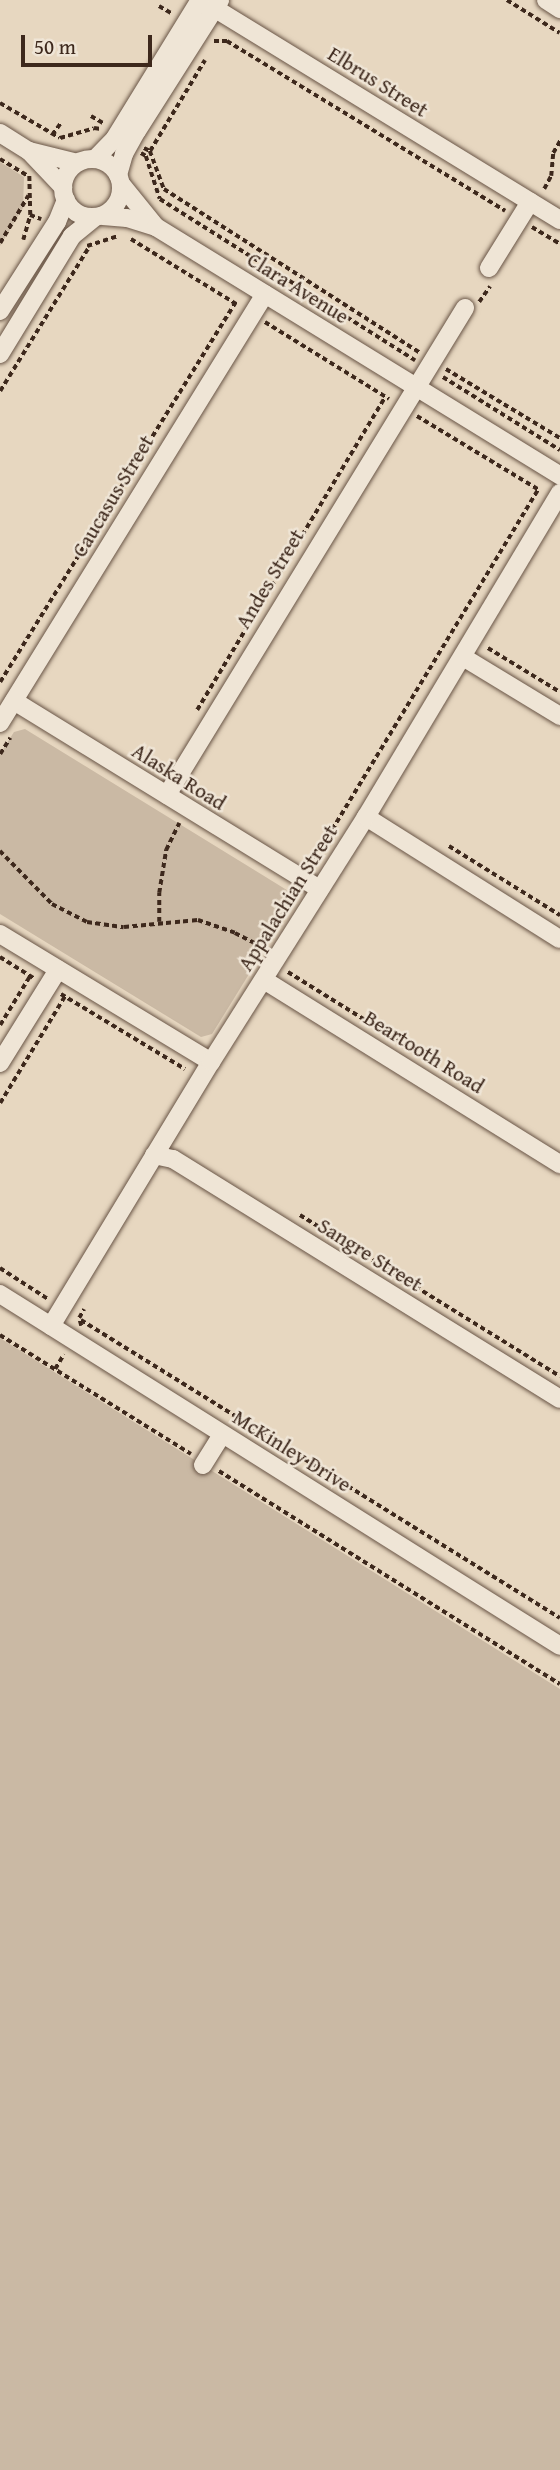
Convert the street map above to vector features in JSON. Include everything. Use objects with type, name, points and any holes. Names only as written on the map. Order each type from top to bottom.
[{"type":"street","points":[[546,0],[560,9]]},
{"type":"street","points":[[0,133],[29,151],[77,163],[95,159],[124,139],[209,2]]},
{"type":"street","name":"Elbrus Street","points":[[209,2],[560,220]]},
{"type":"street","points":[[0,354],[72,236],[118,203],[124,139]]},
{"type":"street","points":[[29,151],[75,212],[98,217]]},
{"type":"street","points":[[95,159],[105,162],[120,180]]},
{"type":"street","points":[[0,311],[54,225],[64,194],[65,178],[77,163]]},
{"type":"street","name":"Clara Avenue","points":[[120,180],[156,227]]},
{"type":"street","points":[[489,268],[530,202]]},
{"type":"street","name":"Clara Avenue","points":[[98,217],[127,218],[156,227],[560,476]]},
{"type":"street","name":"Caucasus Street","points":[[0,723],[250,314],[265,294]]},
{"type":"street","points":[[415,389],[465,308]]},
{"type":"street","name":"Andes Street","points":[[167,795],[415,389]]},
{"type":"street","name":"Appalachian Street","points":[[51,1326],[154,1154],[366,817],[557,497]]},
{"type":"street","points":[[463,657],[560,716]]},
{"type":"street","name":"Alaska Road","points":[[14,702],[320,889]]},
{"type":"street","points":[[366,817],[560,939]]},
{"type":"street","points":[[0,934],[211,1062]]},
{"type":"street","points":[[0,1063],[58,970]]},
{"type":"street","name":"Beartooth Road","points":[[264,980],[560,1164]]},
{"type":"street","name":"Sangre Street","points":[[154,1154],[173,1159],[560,1399]]},
{"type":"street","name":"McKinley Drive","points":[[0,1294],[560,1646]]},
{"type":"street","points":[[204,1464],[222,1434]]},
{"type":"path","points":[[507,0],[560,33]]},
{"type":"path","points":[[159,6],[216,42],[227,41],[560,244]]},
{"type":"path","points":[[150,151],[231,18]]},
{"type":"path","points":[[0,103],[60,138],[94,128],[150,151],[164,189],[560,450]]},
{"type":"path","points":[[91,116],[146,156],[160,199],[430,364],[560,438]]},
{"type":"path","points":[[544,189],[551,176],[553,153],[560,141]]},
{"type":"path","points":[[0,159],[29,176]]},
{"type":"path","points":[[0,243],[29,194],[30,215],[24,238],[18,248]]},
{"type":"path","points":[[30,215],[54,225]]},
{"type":"path","points":[[0,391],[89,247],[123,234],[402,408],[557,497]]},
{"type":"path","points":[[72,236],[89,247]]},
{"type":"path","points":[[465,308],[477,305],[487,293],[494,276],[489,268]]},
{"type":"path","points":[[0,682],[235,303]]},
{"type":"path","points":[[196,711],[385,397]]},
{"type":"path","points":[[159,922],[159,893],[166,850],[186,808]]},
{"type":"path","points":[[446,845],[560,915]]},
{"type":"path","points":[[0,851],[52,904],[88,922],[124,927],[198,920],[235,933],[279,956]]},
{"type":"path","points":[[0,957],[185,1069]]},
{"type":"path","points":[[0,1026],[30,976]]},
{"type":"path","points":[[0,1103],[65,996]]},
{"type":"path","points":[[289,1208],[560,1376]]},
{"type":"path","points":[[0,1268],[560,1618]]},
{"type":"path","points":[[0,1335],[560,1684]]},
{"type":"shaded area","points":[[0,162],[24,177],[23,208],[0,246]]},
{"type":"shaded area","points":[[25,729],[290,892],[293,903],[212,1034],[201,1037],[0,914],[0,754],[14,732]]},
{"type":"shaded area","points":[[0,1338],[560,1689],[560,2470],[0,2470]]}]
